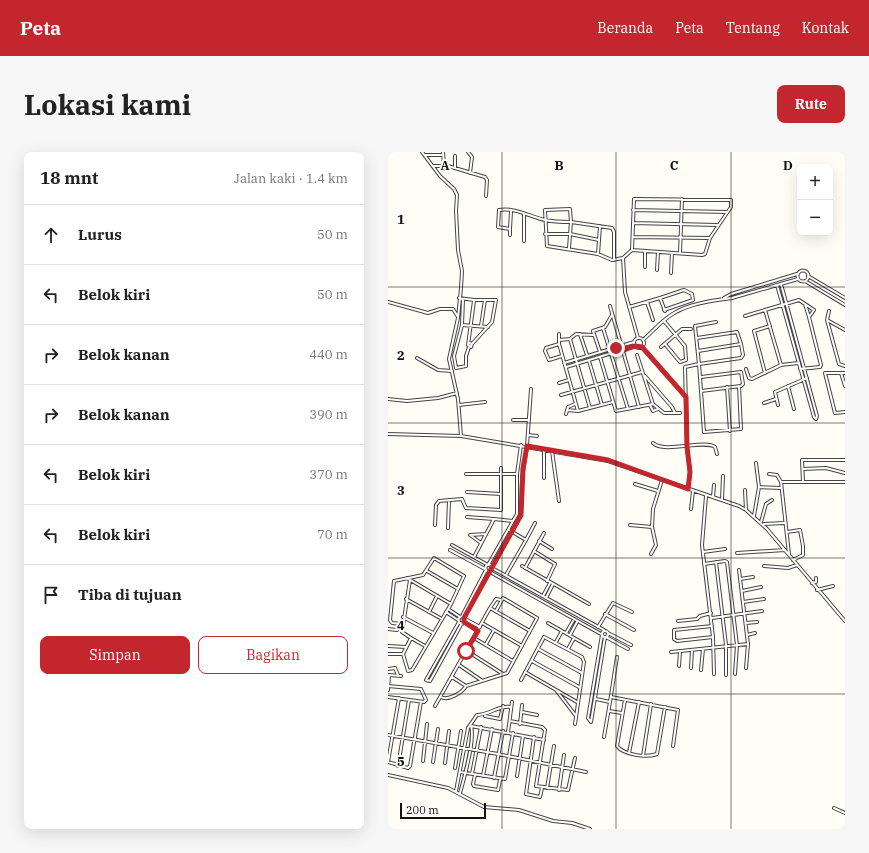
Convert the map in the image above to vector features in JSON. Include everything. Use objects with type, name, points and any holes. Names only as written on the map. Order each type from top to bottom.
[{"type":"street","points":[[422,152],[456,192],[457,246],[462,276],[458,318],[449,357],[459,405],[461,436]]},
{"type":"street","points":[[468,152],[472,158],[470,173]]},
{"type":"street","points":[[425,155],[443,153],[444,165]]},
{"type":"street","points":[[455,156],[455,168]]},
{"type":"street","points":[[433,166],[444,165],[486,178],[486,196]]},
{"type":"street","points":[[680,253],[682,199]]},
{"type":"street","points":[[569,248],[571,211],[568,209],[546,209],[544,211],[544,220],[548,247],[569,248],[598,254],[614,260],[623,259],[632,250],[633,200],[729,199],[732,203],[728,212],[717,224],[710,238],[705,254],[632,250]]},
{"type":"street","points":[[510,229],[499,228],[498,212],[502,210],[511,211],[544,220],[612,228],[614,260]]},
{"type":"street","points":[[633,210],[728,212]]},
{"type":"street","points":[[510,235],[511,211]]},
{"type":"street","points":[[524,214],[524,241]]},
{"type":"street","points":[[633,224],[717,224]]},
{"type":"street","points":[[598,254],[600,226]]},
{"type":"street","points":[[545,234],[570,234],[599,240]]},
{"type":"street","points":[[633,237],[710,238]]},
{"type":"street","points":[[645,251],[645,267]]},
{"type":"street","points":[[657,270],[658,252]]},
{"type":"street","points":[[671,272],[672,253]]},
{"type":"street","points":[[623,259],[624,289],[638,338]]},
{"type":"street","points":[[642,347],[644,344],[643,340],[679,310],[724,298],[731,294],[798,274],[803,270],[807,272],[808,276],[845,298]]},
{"type":"street","points":[[798,274],[798,279]]},
{"type":"street","points":[[805,281],[808,276]]},
{"type":"street","points":[[724,298],[732,298],[798,279],[805,281],[845,305]]},
{"type":"street","points":[[777,285],[798,363],[814,417],[816,419],[817,416],[781,284]]},
{"type":"street","points":[[629,307],[685,290],[691,294],[694,299],[665,310],[660,298]]},
{"type":"street","points":[[459,298],[496,300],[493,320],[471,347],[469,347]]},
{"type":"street","points":[[463,299],[462,325],[454,356],[456,368],[466,366],[466,356],[469,347],[474,300]]},
{"type":"street","points":[[481,326],[485,300]]},
{"type":"street","points":[[745,316],[799,300],[814,310],[809,317]]},
{"type":"street","points":[[388,302],[428,312],[447,308],[453,309],[458,318]]},
{"type":"street","points":[[647,302],[653,320]]},
{"type":"street","points":[[800,369],[820,367],[821,365],[805,303]]},
{"type":"street","points":[[610,306],[623,346],[639,407]]},
{"type":"street","points":[[765,310],[781,366]]},
{"type":"street","points":[[829,312],[827,320],[839,364],[845,366]]},
{"type":"street","points":[[612,314],[604,328],[628,409]]},
{"type":"street","points":[[827,320],[845,330]]},
{"type":"street","points":[[664,321],[685,346],[686,360],[680,362],[665,344]]},
{"type":"street","points":[[716,322],[695,326],[704,432],[741,429],[739,386]]},
{"type":"street","points":[[462,325],[488,327]]},
{"type":"street","points":[[765,373],[754,332],[770,326]]},
{"type":"street","points":[[600,352],[593,335],[593,330],[604,328]]},
{"type":"street","points":[[661,347],[682,330],[691,329]]},
{"type":"street","points":[[688,489],[690,472],[687,447],[685,366],[742,357],[741,344],[737,332],[697,338]]},
{"type":"street","points":[[559,334],[559,344],[578,411]]},
{"type":"street","points":[[559,340],[570,339],[574,335],[580,334],[593,335]]},
{"type":"street","points":[[580,334],[587,355]]},
{"type":"street","points":[[638,338],[643,340]]},
{"type":"street","points":[[564,363],[587,355],[623,346],[634,342],[638,338]]},
{"type":"street","points":[[570,339],[590,408]]},
{"type":"street","points":[[634,342],[635,346]]},
{"type":"street","points":[[559,344],[546,348],[545,351],[549,360],[562,356]]},
{"type":"street","points":[[698,351],[741,344]]},
{"type":"street","points":[[566,368],[635,346],[642,347],[686,397]]},
{"type":"street","points":[[637,355],[642,372],[672,407],[675,413]]},
{"type":"street","points":[[600,357],[616,411],[651,404],[664,413],[680,413]]},
{"type":"street","points":[[417,358],[438,370],[452,371]]},
{"type":"street","points":[[589,361],[602,405]]},
{"type":"street","points":[[746,369],[750,379],[781,366],[798,363]]},
{"type":"street","points":[[561,395],[642,372]]},
{"type":"street","points":[[700,377],[741,372],[743,384],[739,386],[701,391]]},
{"type":"street","points":[[841,373],[845,386]]},
{"type":"street","points":[[845,373],[825,374],[835,413],[845,412]]},
{"type":"street","points":[[644,375],[653,411],[658,409]]},
{"type":"street","points":[[778,404],[774,392],[807,378]]},
{"type":"street","points":[[559,383],[569,380]]},
{"type":"street","points":[[788,386],[794,409]]},
{"type":"street","points":[[727,387],[730,431]]},
{"type":"street","points":[[521,445],[517,474],[517,514],[485,570],[463,617],[463,623],[430,681],[426,680],[459,621],[463,617],[490,572],[521,515],[523,468],[527,446],[531,389]]},
{"type":"street","points":[[388,399],[407,402],[438,398],[457,393]]},
{"type":"street","points":[[764,403],[776,399]]},
{"type":"street","points":[[459,405],[485,402]]},
{"type":"street","points":[[567,410],[578,411],[613,402]]},
{"type":"street","points":[[566,414],[568,407],[575,404]]},
{"type":"street","points":[[513,420],[529,420]]},
{"type":"street","points":[[388,434],[461,436],[608,460],[706,496],[722,500],[746,510],[761,522],[845,622]]},
{"type":"street","points":[[528,435],[537,436]]},
{"type":"street","points":[[653,443],[658,447],[713,445],[717,454]]},
{"type":"street","points":[[544,449],[544,478]]},
{"type":"street","points":[[552,451],[559,501]]},
{"type":"street","points":[[520,458],[524,459]]},
{"type":"street","points":[[803,482],[802,460],[845,460]]},
{"type":"street","points":[[754,516],[759,487],[756,463]]},
{"type":"street","points":[[435,525],[437,502],[463,500],[466,508],[499,510],[502,508],[501,468]]},
{"type":"street","points":[[518,468],[523,468]]},
{"type":"street","points":[[803,469],[826,468],[845,473]]},
{"type":"street","points":[[466,474],[517,474]]},
{"type":"street","points":[[769,474],[777,474],[780,482],[789,555]]},
{"type":"street","points":[[722,476],[722,500]]},
{"type":"street","points":[[651,554],[656,545],[652,527],[653,509],[662,480]]},
{"type":"street","points":[[780,482],[845,482]]},
{"type":"street","points":[[635,484],[658,491]]},
{"type":"street","points":[[713,497],[714,485]]},
{"type":"street","points":[[759,487],[780,488]]},
{"type":"street","points":[[745,490],[746,510]]},
{"type":"street","points":[[690,509],[693,491]]},
{"type":"street","points":[[468,492],[501,494]]},
{"type":"street","points":[[706,496],[702,535],[704,564],[714,637],[714,674]]},
{"type":"street","points":[[448,528],[450,500]]},
{"type":"street","points":[[761,522],[766,504],[772,500]]},
{"type":"street","points":[[517,502],[522,502]]},
{"type":"street","points":[[467,517],[513,521]]},
{"type":"street","points":[[474,557],[494,519]]},
{"type":"street","points":[[506,575],[535,523]]},
{"type":"street","points":[[763,524],[784,523]]},
{"type":"street","points":[[630,525],[652,527]]},
{"type":"street","points":[[509,530],[526,540]]},
{"type":"street","points":[[787,532],[800,530],[801,533],[802,555],[793,560]]},
{"type":"street","points":[[544,533],[524,567],[588,604]]},
{"type":"street","points":[[481,543],[470,534],[486,534]]},
{"type":"street","points":[[539,541],[552,548]]},
{"type":"street","points":[[452,545],[608,633],[631,644]]},
{"type":"street","points":[[703,552],[725,549]]},
{"type":"street","points":[[450,550],[628,649]]},
{"type":"street","points":[[737,553],[785,550]]},
{"type":"street","points":[[534,551],[555,564],[547,581]]},
{"type":"street","points":[[403,624],[391,622],[390,612],[394,581],[420,576],[427,571],[432,558],[435,558],[463,574],[451,604],[411,671],[407,668],[402,654],[411,638]]},
{"type":"street","points":[[716,562],[726,645],[726,674]]},
{"type":"street","points":[[704,564],[727,562],[737,644],[735,674]]},
{"type":"street","points":[[764,566],[788,568],[797,565]]},
{"type":"street","points":[[739,570],[748,644],[746,668]]},
{"type":"street","points":[[427,571],[458,589]]},
{"type":"street","points":[[740,579],[752,577]]},
{"type":"street","points":[[407,578],[451,604]]},
{"type":"street","points":[[812,583],[816,582],[816,578]]},
{"type":"street","points":[[410,580],[403,617],[402,633],[425,646]]},
{"type":"street","points":[[543,596],[550,582]]},
{"type":"street","points":[[546,598],[553,584]]},
{"type":"street","points":[[817,590],[833,586]]},
{"type":"street","points":[[742,591],[761,587]]},
{"type":"street","points":[[429,612],[437,596]]},
{"type":"street","points":[[434,706],[441,697],[496,598],[501,600],[505,599],[536,616],[530,631],[507,673],[466,686],[461,693],[445,699],[441,697]]},
{"type":"street","points":[[406,599],[442,619]]},
{"type":"street","points":[[743,602],[764,599]]},
{"type":"street","points":[[496,611],[501,600]]},
{"type":"street","points":[[598,627],[605,614],[614,603],[632,612]]},
{"type":"street","points":[[490,608],[530,631]]},
{"type":"street","points":[[448,609],[480,627]]},
{"type":"street","points":[[712,618],[762,611]]},
{"type":"street","points":[[446,612],[478,631]]},
{"type":"street","points":[[678,621],[697,619],[700,616],[711,613]]},
{"type":"street","points":[[605,614],[634,630]]},
{"type":"street","points":[[403,617],[433,633]]},
{"type":"street","points":[[566,633],[574,620]]},
{"type":"street","points":[[570,635],[577,622]]},
{"type":"street","points":[[746,623],[757,622]]},
{"type":"street","points":[[482,623],[522,646]]},
{"type":"street","points":[[548,623],[590,647]]},
{"type":"street","points":[[712,626],[674,630],[674,639],[676,641],[714,637]]},
{"type":"street","points":[[388,629],[397,630]]},
{"type":"street","points":[[486,644],[494,630]]},
{"type":"street","points":[[604,630],[588,720],[591,722],[606,637],[608,633]]},
{"type":"street","points":[[556,642],[562,631]]},
{"type":"street","points":[[747,635],[756,633]]},
{"type":"street","points":[[521,680],[544,637],[556,642],[584,659],[574,724]]},
{"type":"street","points":[[474,638],[514,661]]},
{"type":"street","points":[[568,649],[574,638]]},
{"type":"street","points":[[671,652],[714,648],[726,645],[748,644]]},
{"type":"street","points":[[388,646],[406,647]]},
{"type":"street","points":[[538,649],[582,673]]},
{"type":"street","points":[[701,670],[704,649]]},
{"type":"street","points":[[691,668],[692,650]]},
{"type":"street","points":[[466,651],[503,674]]},
{"type":"street","points":[[679,666],[680,652]]},
{"type":"street","points":[[388,654],[402,654]]},
{"type":"street","points":[[604,737],[612,697],[617,657]]},
{"type":"street","points":[[532,661],[579,687]]},
{"type":"street","points":[[459,665],[482,680]]},
{"type":"street","points":[[388,670],[395,668],[398,675]]},
{"type":"street","points":[[525,672],[578,702]]},
{"type":"street","points":[[388,690],[388,674],[402,676]]},
{"type":"street","points":[[452,677],[466,686]]},
{"type":"street","points":[[388,686],[421,689],[426,700],[425,702],[421,702],[388,697]]},
{"type":"street","points":[[555,689],[576,716]]},
{"type":"street","points":[[612,697],[676,709],[679,712],[673,746]]},
{"type":"street","points":[[400,698],[393,736],[389,747],[388,759],[389,764],[408,768],[410,766],[421,702]]},
{"type":"street","points":[[592,698],[610,702]]},
{"type":"street","points":[[398,766],[409,700]]},
{"type":"street","points":[[625,700],[617,746],[622,751],[643,756],[657,754],[665,707]]},
{"type":"street","points":[[508,732],[512,702]]},
{"type":"street","points":[[629,753],[639,702]]},
{"type":"street","points":[[643,756],[652,704]]},
{"type":"street","points":[[520,724],[522,705]]},
{"type":"street","points":[[484,716],[503,706],[511,707]]},
{"type":"street","points":[[456,791],[468,728],[477,716],[500,719],[503,706]]},
{"type":"street","points":[[609,711],[622,714]]},
{"type":"street","points":[[522,712],[537,715]]},
{"type":"street","points":[[510,721],[544,728],[544,740],[536,786],[559,790],[569,789],[575,758]]},
{"type":"street","points":[[423,761],[427,724]]},
{"type":"street","points":[[471,726],[544,740]]},
{"type":"street","points":[[460,793],[466,773],[470,749],[471,726]]},
{"type":"street","points":[[481,727],[473,774],[474,786],[498,790],[500,780]]},
{"type":"street","points":[[433,762],[438,729]]},
{"type":"street","points":[[483,776],[492,729]]},
{"type":"street","points":[[445,763],[449,731]]},
{"type":"street","points":[[455,768],[461,731]]},
{"type":"street","points":[[494,778],[503,731]]},
{"type":"street","points":[[460,772],[500,780],[505,778],[513,733]]},
{"type":"street","points":[[388,735],[498,754],[519,760],[586,772]]},
{"type":"street","points":[[517,776],[523,736]]},
{"type":"street","points":[[534,737],[529,761],[526,794],[540,798],[542,788]]},
{"type":"street","points":[[547,788],[554,746]]},
{"type":"street","points":[[559,790],[561,767],[564,755]]},
{"type":"street","points":[[388,775],[456,791],[484,806],[519,810],[553,821],[572,823],[590,829]]},
{"type":"street","points":[[834,808],[845,813]]},
{"type":"route","points":[[466,651],[478,631],[464,622],[464,618],[522,512],[522,479],[527,446],[608,460],[688,489],[690,472],[687,447],[686,397],[642,347],[638,348],[635,346],[624,350],[623,346],[616,348]]}]
